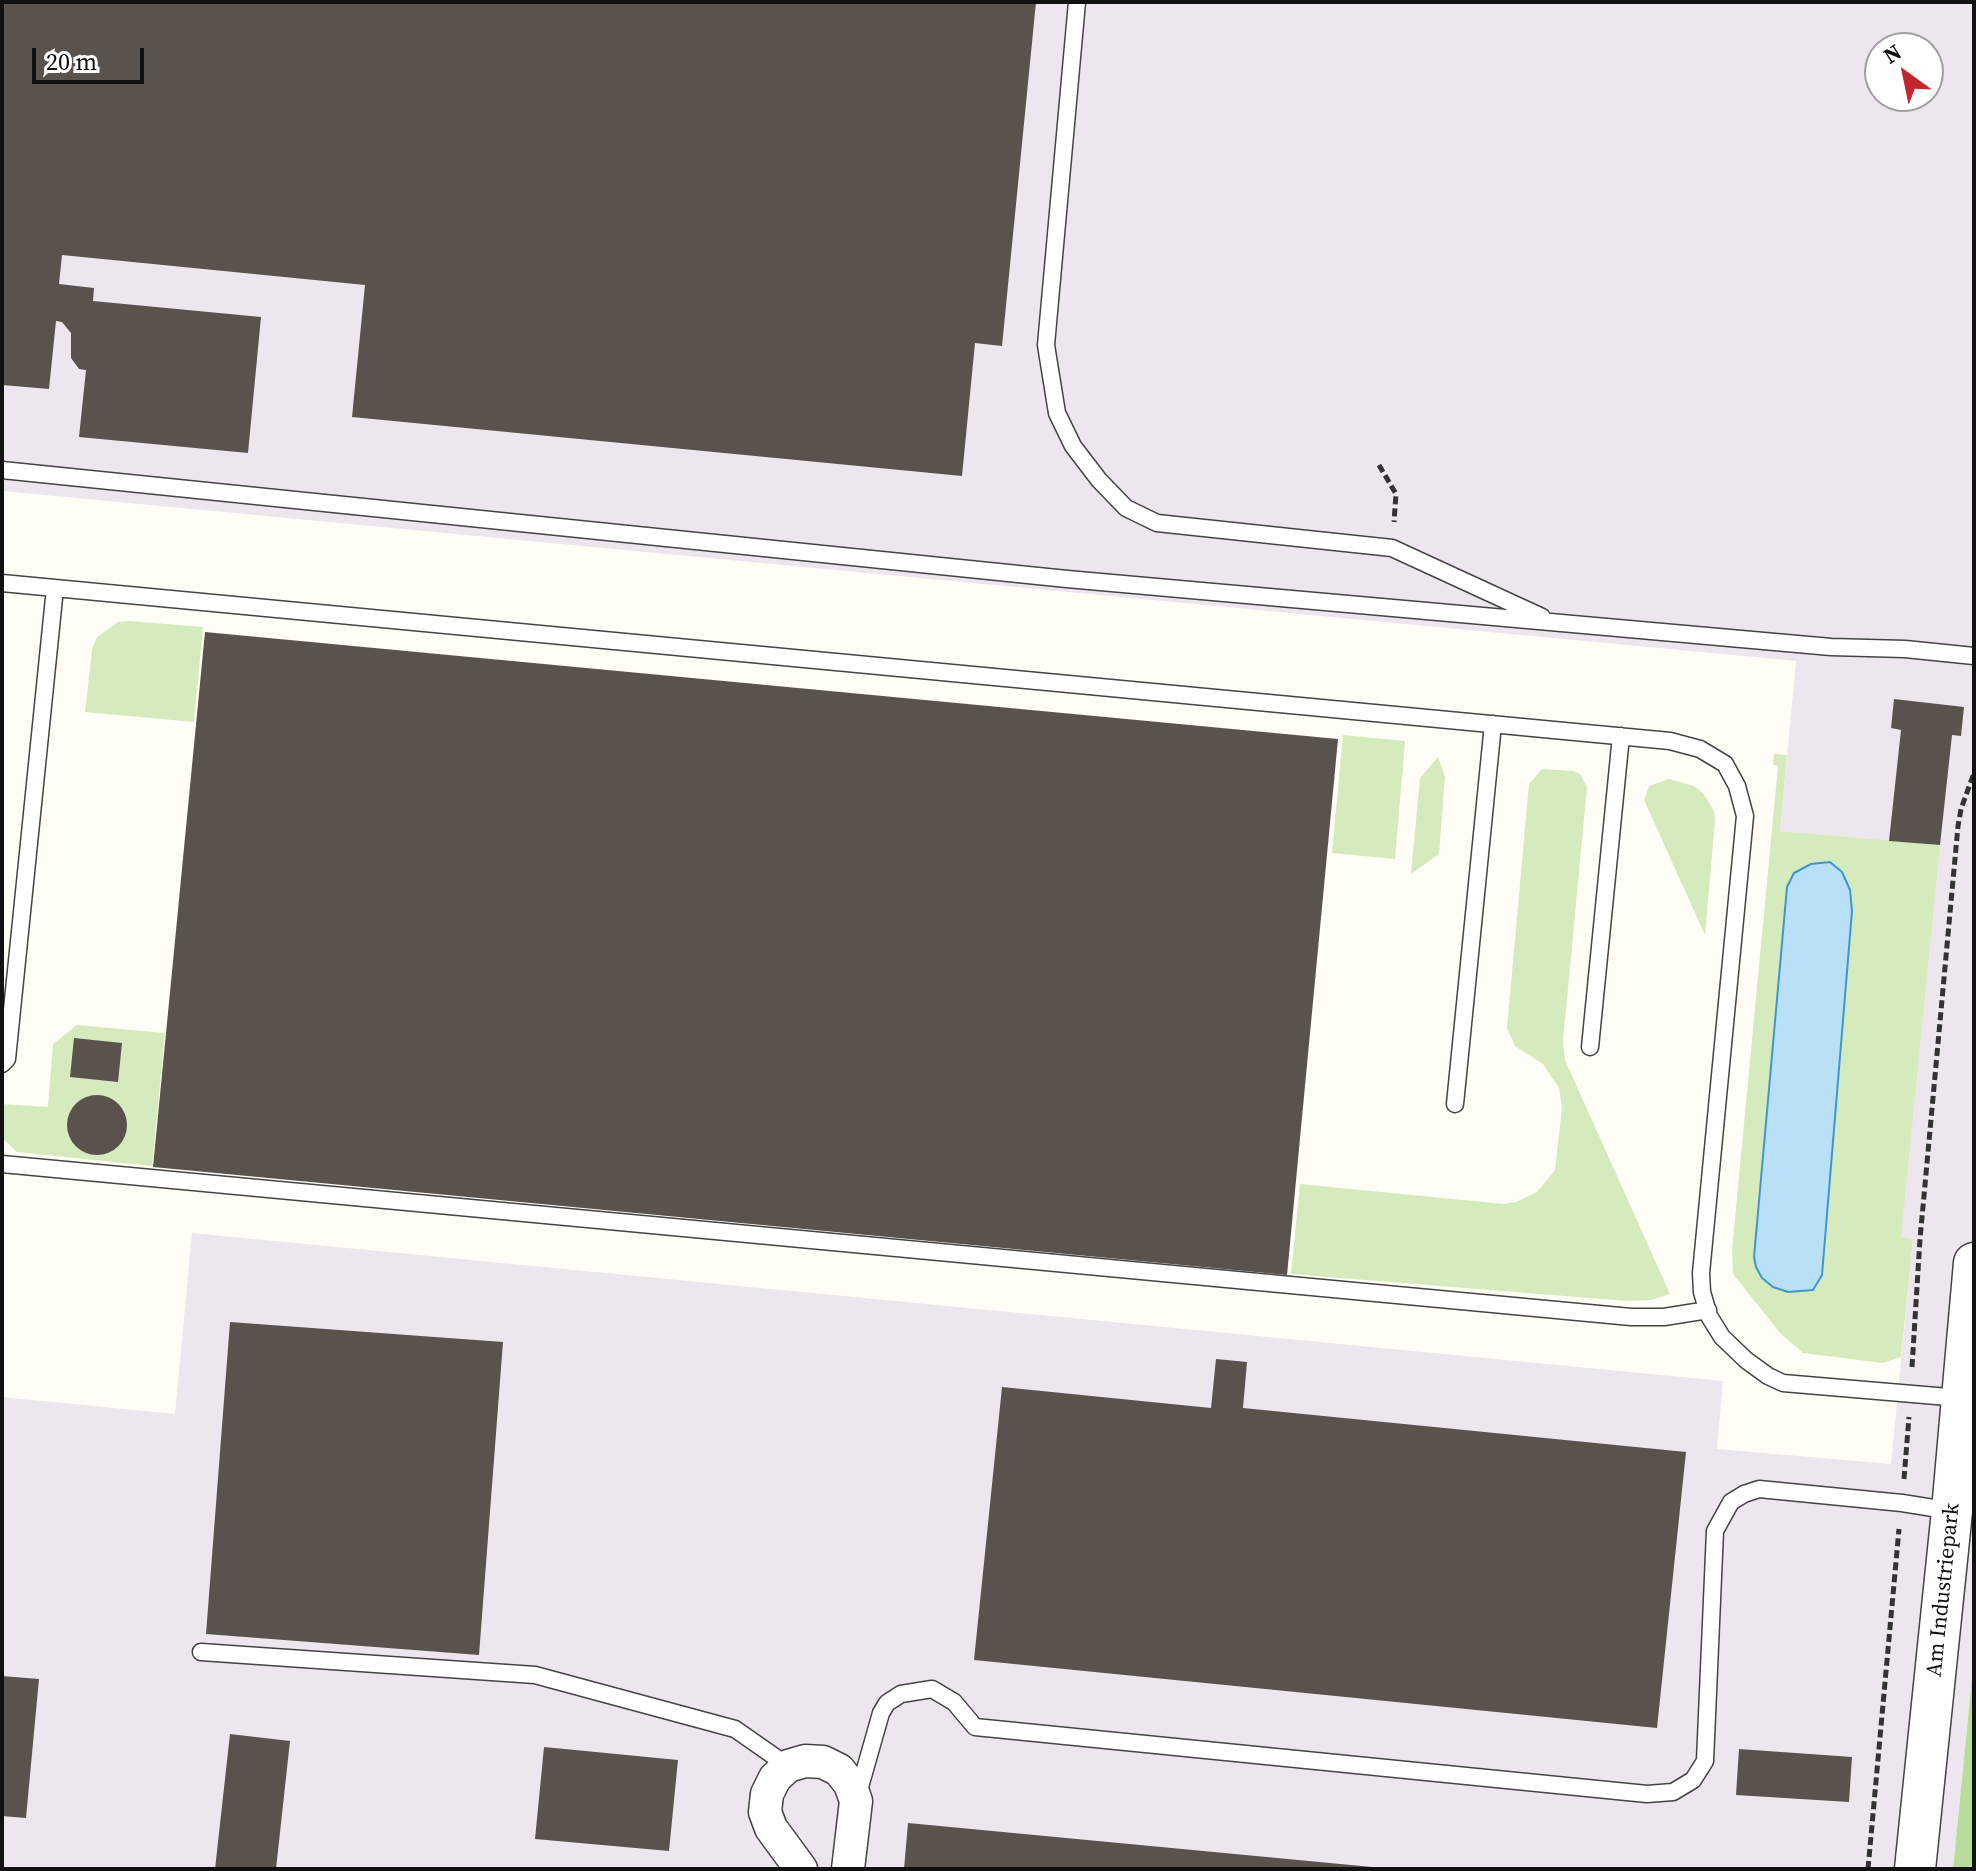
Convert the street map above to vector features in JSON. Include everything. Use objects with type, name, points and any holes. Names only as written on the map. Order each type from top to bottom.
[{"type":"street","name":"Am Industriepark","points":[[1915,1869],[1974,1263]]},
{"type":"street","points":[[801,1869],[771,1828],[765,1812],[767,1794],[775,1778],[788,1766],[805,1761],[823,1762],[839,1770],[850,1784],[856,1801],[848,1869]]},
{"type":"lane","points":[[1077,2],[1046,345],[1057,413],[1073,446],[1126,508],[1157,523],[1392,548],[1554,622]]},
{"type":"lane","points":[[2,470],[1067,579],[1831,647],[1905,649],[1974,656]]},
{"type":"lane","points":[[2,583],[1621,736],[1670,741],[1700,749],[1725,764],[1737,786],[1745,816],[1701,1273],[1702,1292],[1708,1310],[1722,1337],[1768,1376],[1783,1383],[1962,1398]]},
{"type":"lane","points":[[2,1064],[7,1059],[55,588]]},
{"type":"lane","points":[[1455,1104],[1493,724]]},
{"type":"lane","points":[[1590,1047],[1621,736]]},
{"type":"lane","points":[[2,1164],[1631,1317],[1664,1317],[1708,1310]]},
{"type":"lane","points":[[856,1801],[881,1713],[887,1703],[901,1694],[932,1689],[954,1702],[975,1727],[1632,1792],[1673,1792],[1693,1780],[1705,1761],[1715,1531],[1731,1502],[1759,1489],[1952,1511]]},
{"type":"lane","points":[[201,1652],[535,1675],[735,1729],[788,1766]]},
{"type":"path","points":[[1868,1869],[1902,1503],[1920,1239],[1958,826],[1974,773]]},
{"type":"shaded area","points":[[2,2],[1974,2],[1974,1658],[1953,1869],[2,1869],[2,1397],[175,1414],[192,1233],[1723,1381],[1717,1449],[1891,1464],[1913,1239],[1900,1237],[1889,841],[1780,831],[1796,661],[2,491]]},
{"type":"green space","points":[[118,622],[203,627],[194,722],[85,712],[92,650],[97,637]]},
{"type":"green space","points":[[1343,735],[1405,741],[1395,859],[1332,853]]},
{"type":"green space","points":[[1774,754],[1787,755],[1780,831],[1940,845],[1901,1237],[1913,1239],[1901,1357],[1883,1363],[1803,1353],[1780,1333],[1733,1274],[1732,1250],[1778,766],[1773,765]]},
{"type":"green space","points":[[1438,757],[1445,777],[1439,854],[1411,874],[1420,778]]},
{"type":"green space","points":[[1542,769],[1573,771],[1580,774],[1587,787],[1563,1041],[1565,1060],[1670,1294],[1651,1300],[1627,1301],[1291,1274],[1300,1184],[1504,1204],[1537,1192],[1555,1170],[1562,1108],[1559,1088],[1543,1064],[1515,1046],[1507,1028],[1529,784]]},
{"type":"green space","points":[[1669,779],[1694,786],[1703,793],[1714,811],[1705,935],[1644,800],[1649,786]]},
{"type":"green space","points":[[77,1025],[165,1033],[152,1166],[17,1152],[2,1138],[2,1104],[48,1107],[53,1044]]},
{"type":"green space","points":[[1974,1658],[1974,1869],[1953,1869]]},
{"type":"water","points":[[1830,862],[1842,872],[1850,890],[1852,911],[1822,1275],[1813,1290],[1788,1292],[1773,1287],[1762,1278],[1754,1257],[1787,887],[1794,873],[1811,864]]},
{"type":"building","points":[[2,2],[1036,2],[1002,346],[975,343],[962,476],[352,417],[365,285],[62,255],[59,284],[94,288],[93,301],[261,317],[248,453],[79,437],[86,370],[79,369],[71,358],[71,333],[62,322],[56,321],[49,389],[2,385]]},
{"type":"building","points":[[205,632],[1338,739],[1287,1275],[153,1167]]},
{"type":"building","points":[[1894,699],[1964,707],[1961,736],[1952,735],[1940,845],[1889,841],[1901,730],[1891,728]]},
{"type":"building","points":[[74,1038],[122,1043],[118,1082],[70,1077]]},
{"type":"building","points":[[97,1095],[109,1097],[118,1104],[125,1113],[125,1137],[118,1146],[109,1153],[97,1155],[85,1153],[76,1146],[69,1137],[67,1125],[69,1113],[76,1104],[85,1097]]},
{"type":"building","points":[[230,1322],[503,1342],[479,1655],[206,1634]]},
{"type":"building","points":[[1216,1359],[1247,1362],[1243,1408],[1686,1452],[1657,1728],[974,1660],[1002,1387],[1211,1408]]},
{"type":"building","points":[[2,1676],[39,1679],[26,1818],[2,1816]]},
{"type":"building","points":[[230,1734],[290,1741],[276,1869],[215,1869]]},
{"type":"building","points":[[544,1747],[678,1760],[669,1851],[535,1839]]},
{"type":"building","points":[[1739,1749],[1852,1757],[1849,1802],[1736,1795]]},
{"type":"building","points":[[908,1823],[1372,1867],[1372,1869],[904,1869]]}]
